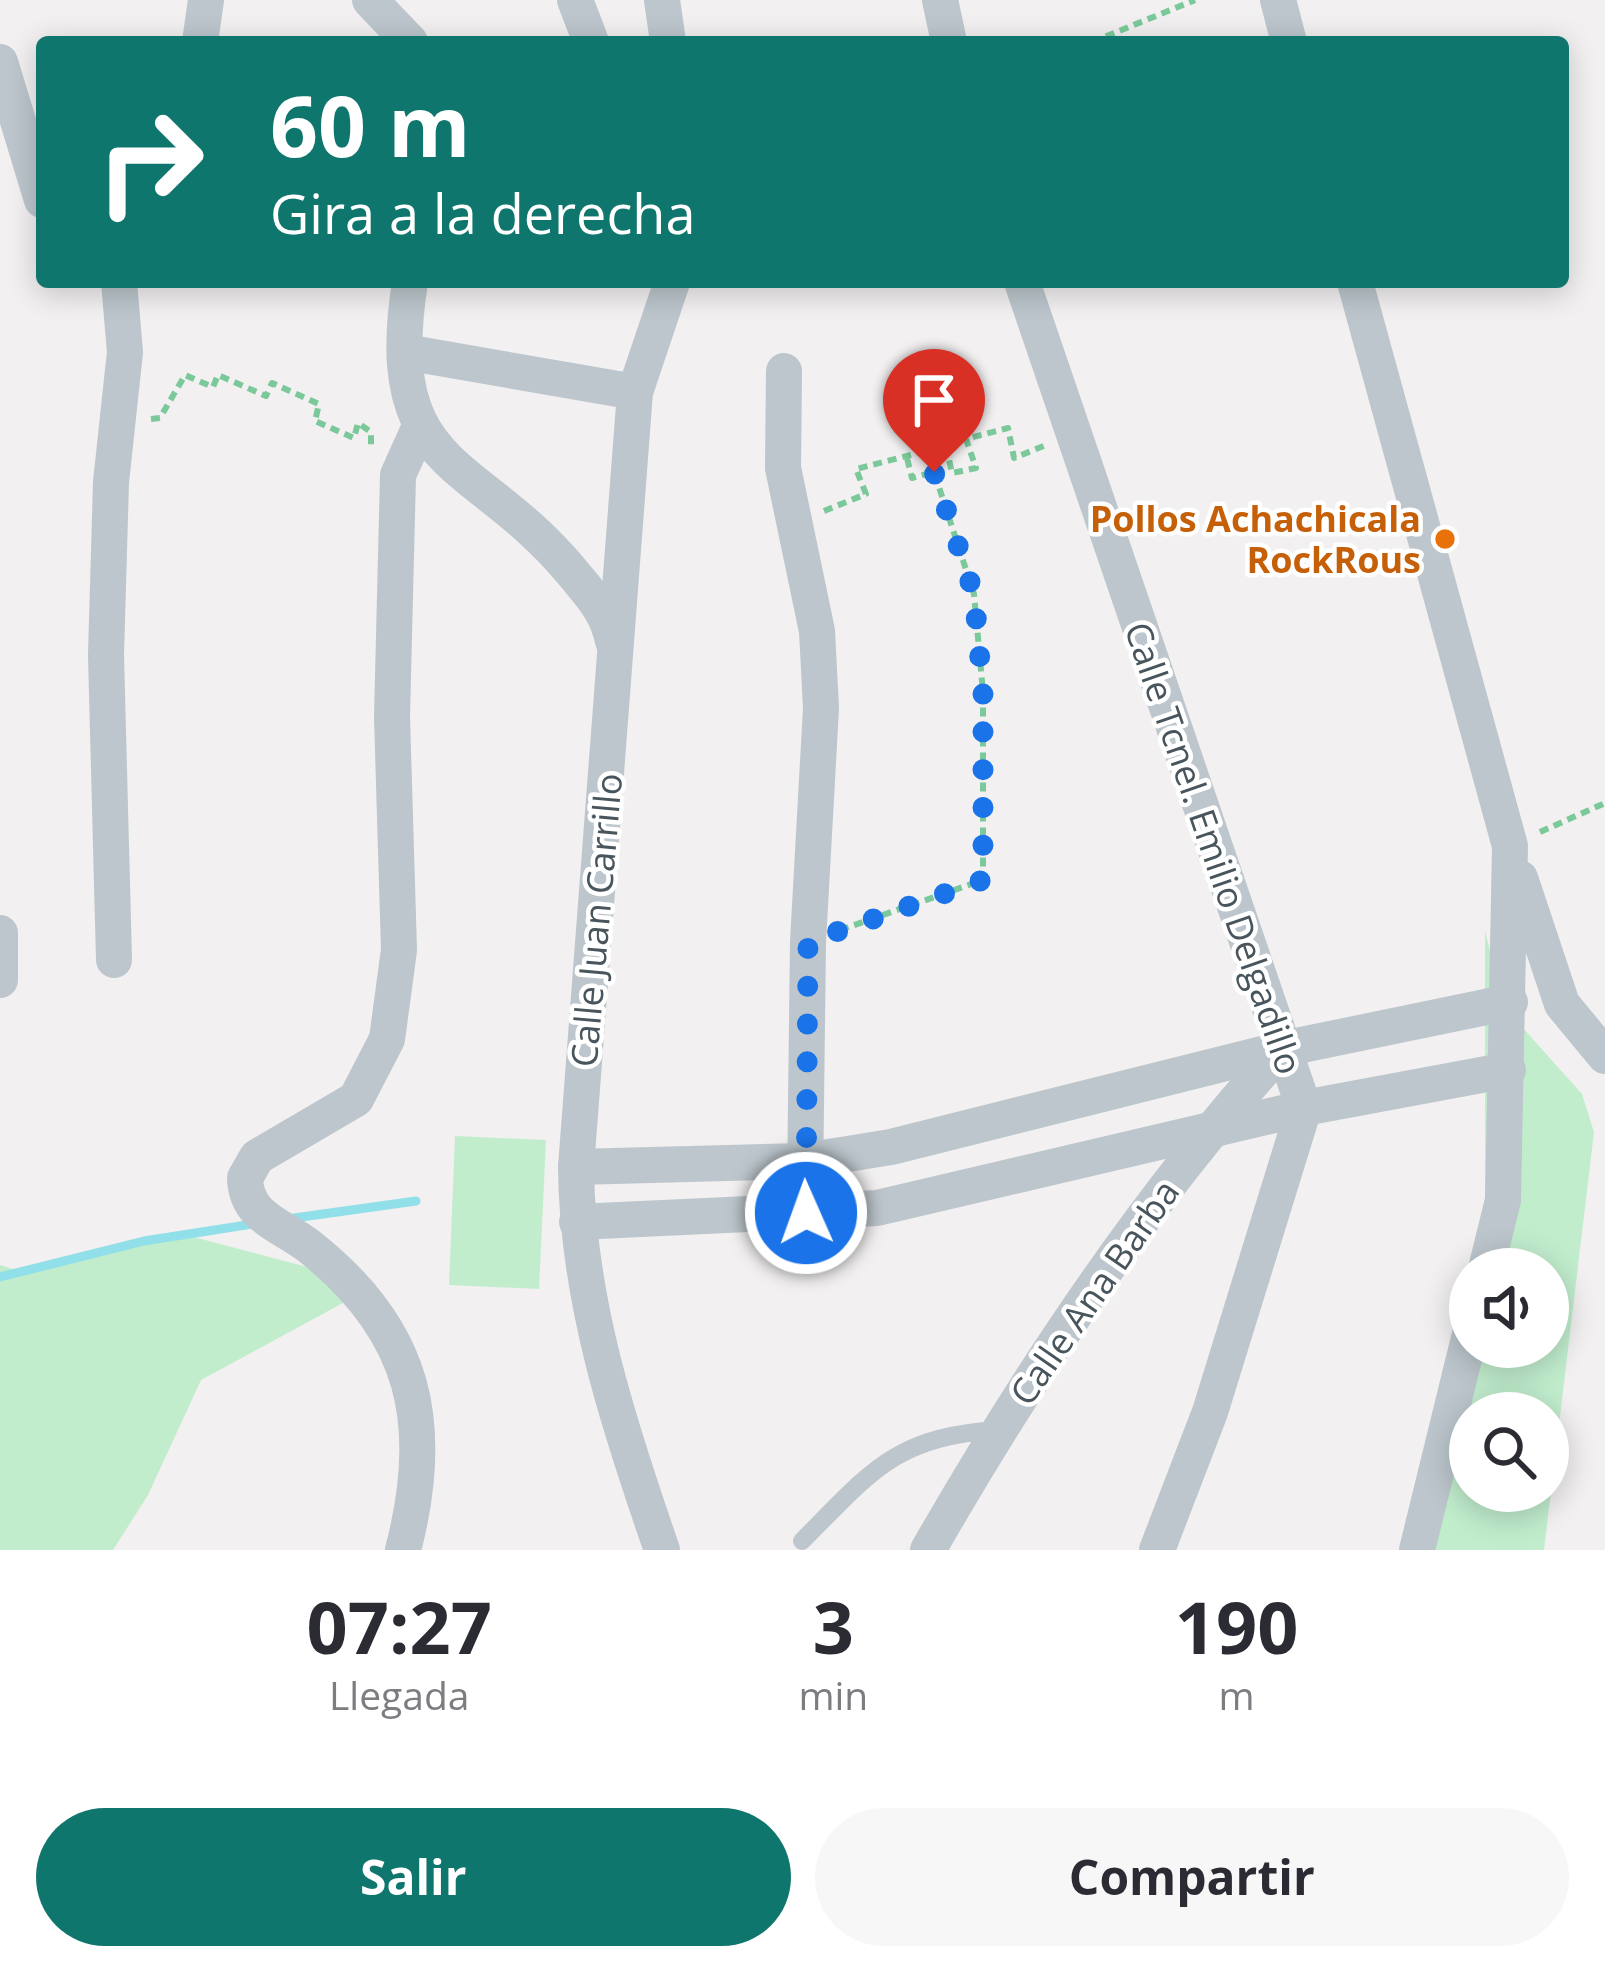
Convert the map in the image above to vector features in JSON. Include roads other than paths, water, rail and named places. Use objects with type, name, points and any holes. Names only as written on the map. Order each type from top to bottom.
[{"type":"street","points":[[201,36],[206,0]]},
{"type":"street","points":[[370,0],[404,36]]},
{"type":"street","points":[[575,0],[589,36]]},
{"type":"street","points":[[662,0],[667,36]]},
{"type":"street","points":[[940,0],[948,36]]},
{"type":"street","points":[[1278,0],[1287,36]]},
{"type":"street","points":[[0,62],[36,180]]},
{"type":"street","points":[[114,960],[106,655],[125,352],[120,288]]},
{"type":"street","points":[[410,288],[407,386],[420,426],[440,456],[553,548],[608,614],[617,656]]},
{"type":"street","name":"Calle Juan Carrillo","points":[[662,1550],[613,1409],[577,1222],[576,1167],[635,392],[667,288]]},
{"type":"street","name":"Calle Tcnel. Emilio Delgadillo","points":[[1024,288],[1304,1108],[1210,1412],[1157,1550]]},
{"type":"street","points":[[1357,288],[1510,846],[1562,1004],[1605,1056]]},
{"type":"street","points":[[405,352],[635,392]]},
{"type":"street","points":[[784,371],[783,468],[817,631],[821,708],[808,942],[806,1213]]},
{"type":"street","points":[[403,1550],[420,1440],[413,1387],[402,1360],[331,1266],[256,1211],[245,1189],[248,1165],[257,1156],[356,1099],[380,1062],[394,1009],[399,873],[391,601],[398,475],[420,426]]},
{"type":"street","points":[[1491,1248],[1503,1200],[1510,846]]},
{"type":"street","points":[[0,933],[0,980]]},
{"type":"street","points":[[576,1167],[804,1162],[891,1147],[1282,1049],[1510,1002]]},
{"type":"street","name":"Calle Ana Barba","points":[[928,1550],[997,1430],[1209,1130],[1282,1049]]},
{"type":"street","points":[[577,1222],[877,1208],[1304,1108],[1508,1070]]},
{"type":"street","points":[[1417,1550],[1462,1368]]},
{"type":"lane","points":[[802,1541],[891,1456],[935,1436],[997,1430]]},
{"type":"waterway","points":[[287,1219],[416,1201]]},
{"type":"waterway","points":[[0,1277],[144,1241],[259,1223]]},
{"type":"place","name":"Pollos Achachicala RockRous","points":[[1445,539]]}]
